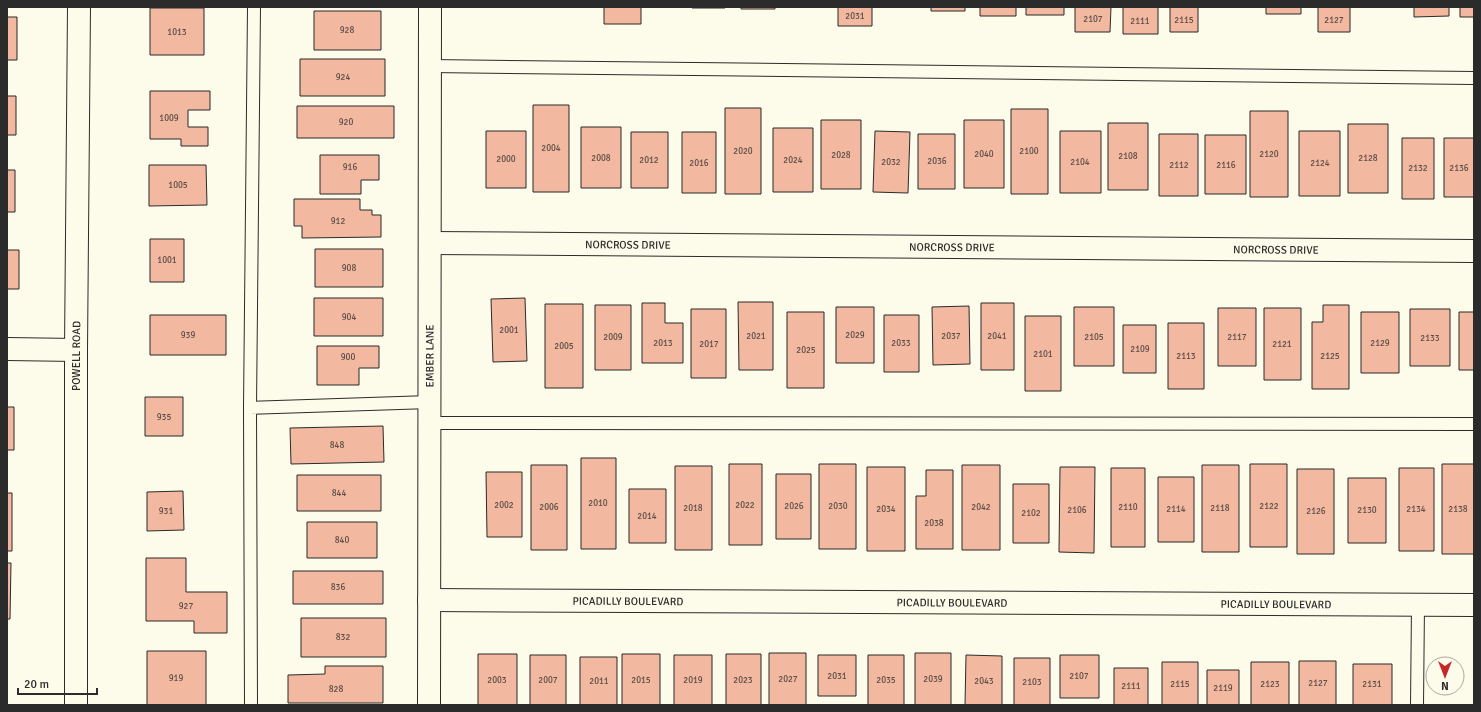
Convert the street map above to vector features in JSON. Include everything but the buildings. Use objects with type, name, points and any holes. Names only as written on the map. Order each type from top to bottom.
[{"type":"street","name":"POWELL ROAD","points":[[76,705],[76,350],[79,7]]},
{"type":"street","name":"EMBER LANE","points":[[429,705],[430,7]]},
{"type":"street","name":"NORCROSS DRIVE","points":[[430,244],[1474,252]]},
{"type":"street","points":[[7,349],[76,350]]},
{"type":"street","name":"PICADILLY BOULEVARD","points":[[429,600],[1474,605]]},
{"type":"lane","points":[[251,705],[250,408],[254,7]]},
{"type":"lane","points":[[430,66],[1474,78]]},
{"type":"lane","points":[[250,408],[430,412],[1474,424]]},
{"type":"lane","points":[[1417,705],[1418,605]]}]
